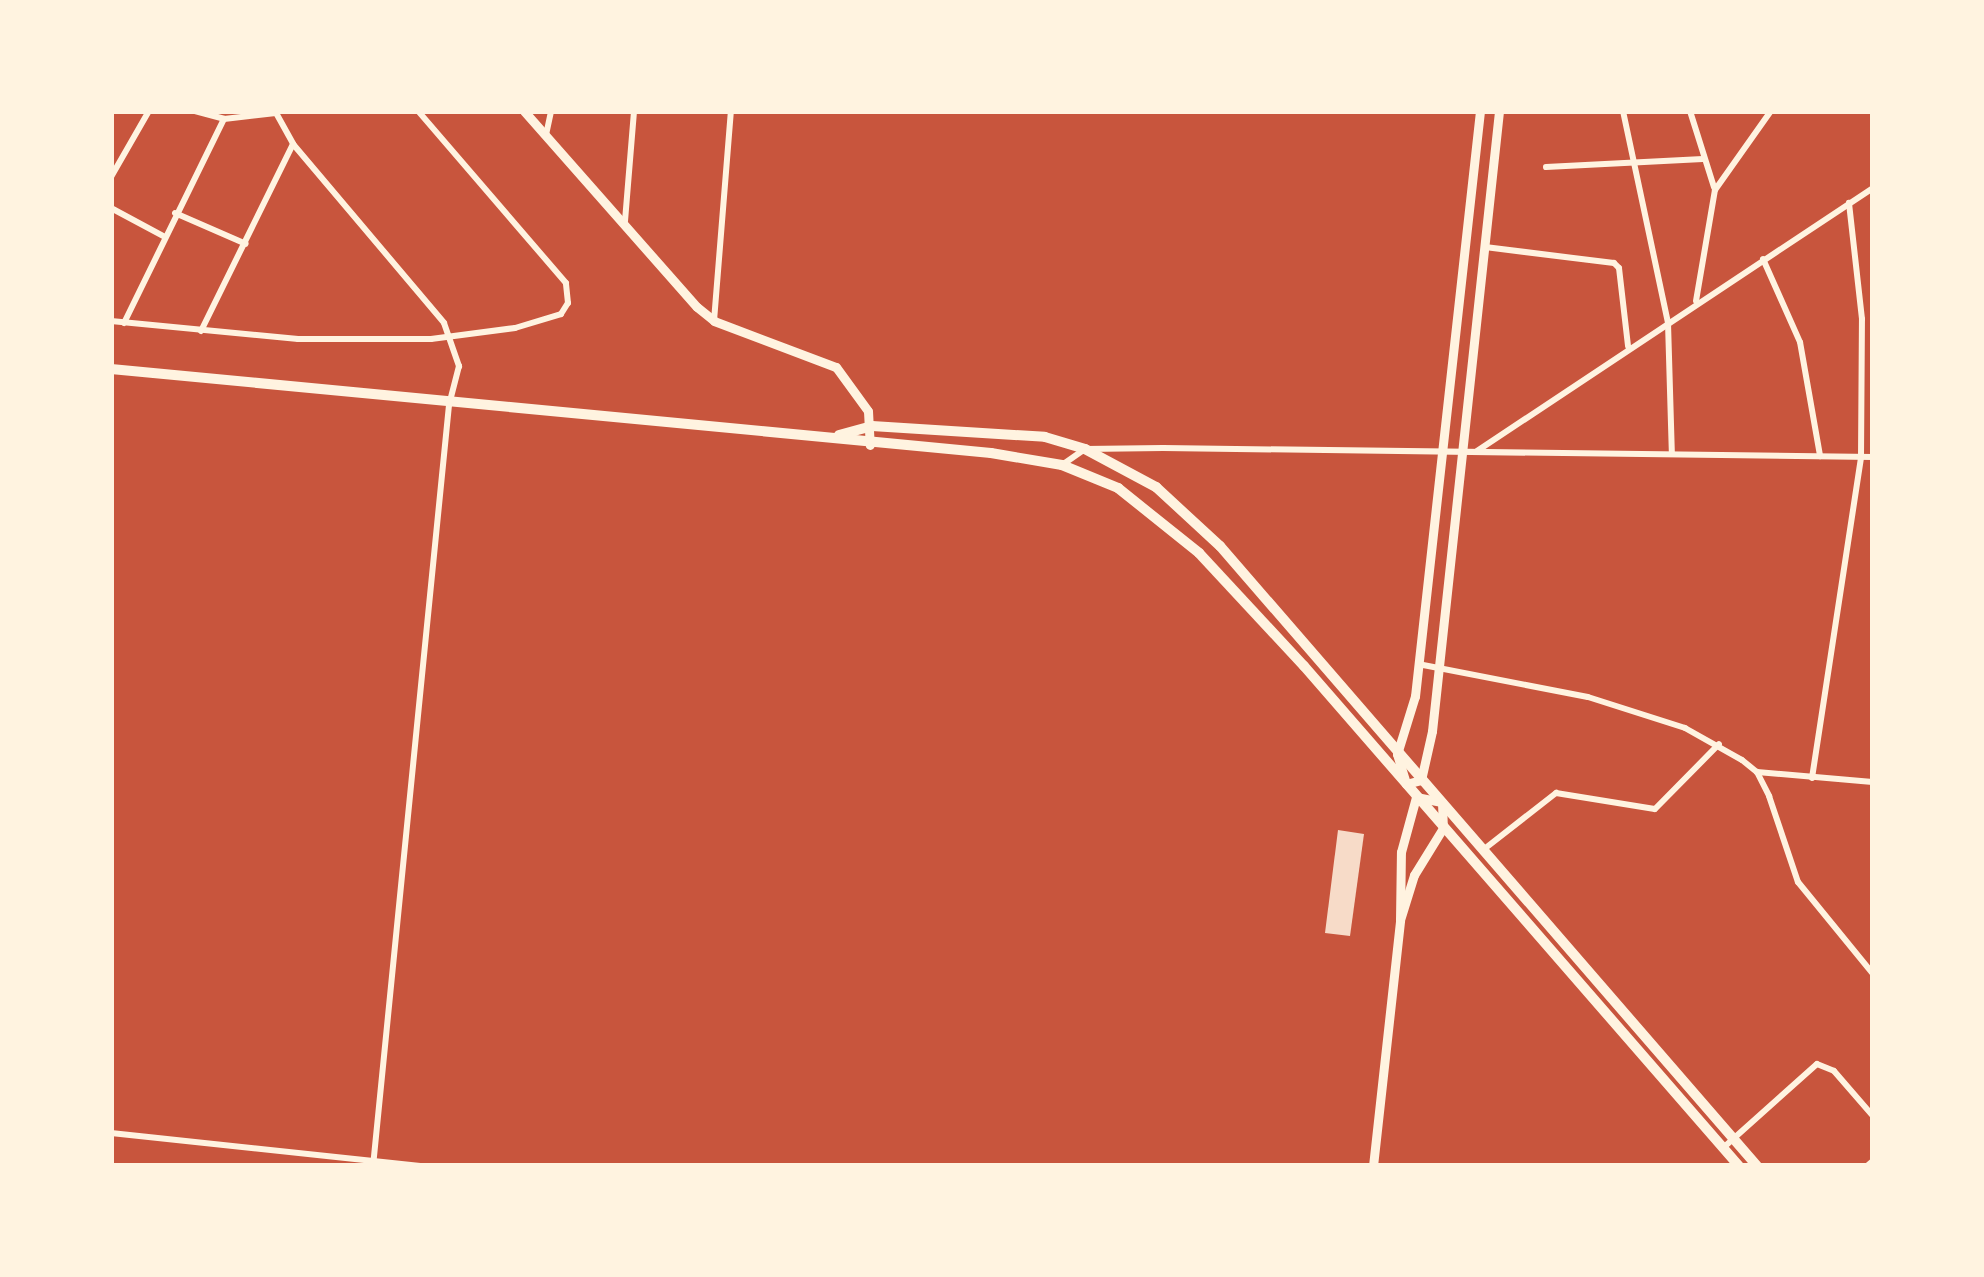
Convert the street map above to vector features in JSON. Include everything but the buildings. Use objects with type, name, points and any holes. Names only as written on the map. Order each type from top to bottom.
[{"type":"main road","points":[[111,369],[449,405],[836,436],[870,446],[991,453],[1062,465],[1118,488],[1198,553],[1728,1143],[1756,1166]]},
{"type":"main road","points":[[836,436],[872,426],[985,430],[1085,448],[1156,487],[1220,546],[1442,802],[1728,1143],[1739,1166]]},
{"type":"street","points":[[111,178],[149,111]]},
{"type":"street","points":[[194,111],[224,119],[275,112],[293,144],[454,338],[459,366],[449,405],[374,1163]]},
{"type":"street","points":[[111,321],[298,339],[454,338],[561,314],[569,294],[566,283],[418,111]]},
{"type":"street","points":[[524,111],[624,227],[714,321],[836,368],[851,382],[872,426],[870,446]]},
{"type":"street","points":[[546,135],[551,111]]},
{"type":"street","points":[[624,227],[634,111]]},
{"type":"street","points":[[714,321],[731,111]]},
{"type":"street","points":[[1480,111],[1412,711],[1397,754],[1406,784],[1421,780],[1439,670],[1468,453],[1499,111]]},
{"type":"street","points":[[1623,111],[1668,323],[1672,454]]},
{"type":"street","points":[[1690,111],[1715,190]]},
{"type":"street","points":[[1696,302],[1715,190],[1771,111]]},
{"type":"street","points":[[124,323],[224,119]]},
{"type":"street","points":[[202,331],[293,144]]},
{"type":"street","points":[[1546,167],[1703,158]]},
{"type":"street","points":[[1468,453],[1873,188]]},
{"type":"street","points":[[1470,202],[1489,205]]},
{"type":"street","points":[[1812,778],[1861,457],[1862,319],[1850,203]]},
{"type":"street","points":[[111,208],[163,236]]},
{"type":"street","points":[[175,213],[246,244]]},
{"type":"street","points":[[1485,247],[1614,263],[1619,268],[1628,346]]},
{"type":"street","points":[[1763,259],[1800,342],[1820,456]]},
{"type":"street","points":[[1062,465],[1085,448],[1873,457]]},
{"type":"street","points":[[1418,664],[1588,697],[1718,744],[1757,772],[1873,782]]},
{"type":"street","points":[[1472,859],[1556,794],[1655,809],[1718,744]]},
{"type":"street","points":[[1757,772],[1798,882],[1873,974]]},
{"type":"street","points":[[1372,1166],[1400,920],[1401,852],[1416,797],[1442,802],[1443,828],[1414,875],[1400,920]]},
{"type":"street","points":[[1728,1143],[1817,1064],[1834,1071],[1873,1116]]},
{"type":"street","points":[[111,1133],[420,1166]]}]
